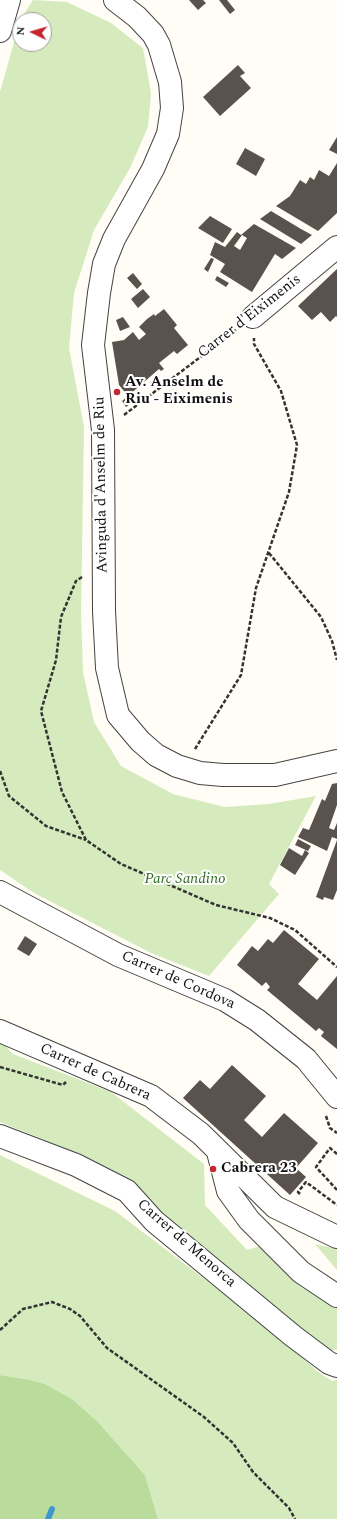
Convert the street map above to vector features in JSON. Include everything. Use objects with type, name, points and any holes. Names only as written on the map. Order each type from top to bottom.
[{"type":"street","points":[[0,31],[10,0]]},
{"type":"street","name":"Avinguda d'Anselm de Riu","points":[[116,0],[138,17],[153,34],[159,45],[170,82],[172,108],[168,134],[153,169],[114,238],[104,264],[93,344],[103,430],[104,565],[107,668],[118,716],[156,755],[184,768],[200,773],[223,775],[276,775],[337,761]]},
{"type":"street","name":"Carrer d'Eiximenis","points":[[253,317],[337,246]]},
{"type":"street","name":"Carrer de Cordova","points":[[0,892],[118,954],[225,1000],[257,1020],[306,1059],[337,1097]]},
{"type":"street","name":"Carrer de Cabrera","points":[[0,1031],[151,1096],[201,1134],[276,1207],[337,1237]]},
{"type":"street","name":"Carrer de Menorca","points":[[0,1136],[76,1165],[127,1191],[154,1221],[166,1231],[293,1336],[329,1363],[337,1366]]},
{"type":"street","points":[[218,1152],[228,1191],[249,1220],[302,1272],[337,1296]]},
{"type":"path","name":"Carrer d'Eiximenis","points":[[103,430],[253,317]]},
{"type":"path","points":[[184,768],[241,675],[256,588],[290,492],[297,445],[281,391],[254,344],[253,317]]},
{"type":"path","points":[[269,552],[321,617],[332,641],[337,660]]},
{"type":"path","points":[[86,840],[62,792],[41,711],[56,660],[61,617],[76,581],[104,565]]},
{"type":"path","points":[[0,771],[9,796],[46,826],[86,840],[122,864],[216,905],[270,918],[295,930],[337,967]]},
{"type":"path","points":[[0,1067],[63,1085],[68,1080],[62,1077]]},
{"type":"path","points":[[337,1154],[330,1148],[316,1167],[337,1190]]},
{"type":"path","points":[[304,1196],[298,1192],[306,1182],[337,1205]]},
{"type":"path","points":[[0,1330],[23,1309],[52,1302],[70,1309],[80,1316],[107,1348],[204,1417],[233,1443],[253,1472],[289,1508],[295,1519]]},
{"type":"green space","name":"Parc Sandino","points":[[33,0],[67,2],[111,23],[143,48],[151,93],[148,127],[130,168],[94,230],[74,293],[69,348],[84,427],[81,614],[83,672],[94,722],[121,766],[173,794],[225,807],[269,804],[316,796],[269,884],[279,894],[209,976],[151,953],[34,893],[0,870],[0,92],[12,49],[12,52],[52,52],[52,12],[25,12]]},
{"type":"green space","points":[[0,1040],[13,1054],[111,1092],[204,1164],[205,1205],[247,1250],[260,1246],[301,1287],[337,1305],[337,1350],[330,1350],[312,1342],[217,1258],[107,1173],[45,1140],[0,1122]]},
{"type":"green space","points":[[0,1155],[115,1211],[276,1333],[318,1372],[332,1381],[337,1380],[337,1519],[158,1519],[145,1475],[97,1421],[72,1399],[45,1384],[0,1375]]},
{"type":"green space","points":[[315,1244],[337,1249],[337,1270]]},
{"type":"green space","points":[[0,1375],[45,1384],[72,1399],[97,1421],[145,1475],[158,1519],[0,1519]]},
{"type":"building","points":[[189,0],[203,0],[206,3],[198,10]]},
{"type":"building","points":[[219,0],[227,0],[235,10],[230,14]]},
{"type":"building","points":[[238,65],[245,73],[240,76],[251,88],[220,116],[203,97]]},
{"type":"building","points":[[337,137],[337,154],[329,150]]},
{"type":"building","points":[[245,148],[265,159],[256,176],[236,164]]},
{"type":"building","points":[[337,163],[337,213],[318,231],[276,206],[290,196],[300,180],[306,184],[310,177],[314,180],[319,170],[329,176]]},
{"type":"building","points":[[271,211],[312,235],[301,244],[260,219]]},
{"type":"building","points":[[210,216],[232,229],[223,243],[198,228]]},
{"type":"building","points":[[254,224],[296,248],[282,259],[275,254],[252,292],[220,272],[225,264],[210,255],[215,242],[225,247],[237,232],[241,235]],"holes":[[[242,235],[247,238],[240,250],[234,246]]]},
{"type":"building","points":[[211,258],[214,259],[208,272],[204,269]]},
{"type":"building","points":[[337,269],[337,317],[336,316],[330,322],[321,312],[312,320],[298,306]]},
{"type":"building","points":[[133,273],[142,284],[137,289],[127,278]]},
{"type":"building","points":[[217,276],[229,283],[226,287],[215,280]]},
{"type":"building","points":[[143,289],[150,297],[138,308],[131,299]]},
{"type":"building","points":[[164,309],[177,325],[174,328],[188,345],[177,354],[174,351],[159,363],[164,369],[161,371],[159,369],[128,396],[119,385],[112,342],[124,340],[133,332],[139,340],[146,334],[139,327],[147,319],[154,314],[155,316]]},
{"type":"building","points":[[123,317],[130,327],[120,331],[116,320]]},
{"type":"building","points":[[129,395],[134,401],[126,407],[122,401]]},
{"type":"building","points":[[337,783],[337,805],[329,828],[334,830],[337,823],[337,839],[332,837],[327,851],[298,837],[303,828],[309,830],[322,799],[325,801],[332,784]]},
{"type":"building","points":[[298,839],[311,846],[308,851],[295,845]]},
{"type":"building","points":[[337,840],[337,890],[333,900],[324,897],[323,900],[316,897]]},
{"type":"building","points":[[289,848],[302,856],[305,850],[309,853],[295,875],[280,865]]},
{"type":"building","points":[[284,930],[319,959],[298,984],[317,1000],[337,976],[337,1049],[321,1036],[324,1032],[319,1028],[316,1031],[267,990],[270,987],[266,982],[262,986],[237,965],[252,946],[258,951],[268,939],[273,943]]},
{"type":"building","points":[[25,936],[37,944],[29,956],[17,949]]},
{"type":"building","points":[[232,1065],[266,1096],[244,1120],[262,1137],[284,1113],[318,1143],[296,1168],[306,1177],[290,1195],[183,1098],[200,1080],[210,1089]]},
{"type":"waterway","points":[[48,1519],[52,1509]]},
{"type":"place","name":"Av. Anselm de Riu - Eiximenis","points":[[117,392]]},
{"type":"place","name":"Cabrera 23","points":[[213,1169]]}]
